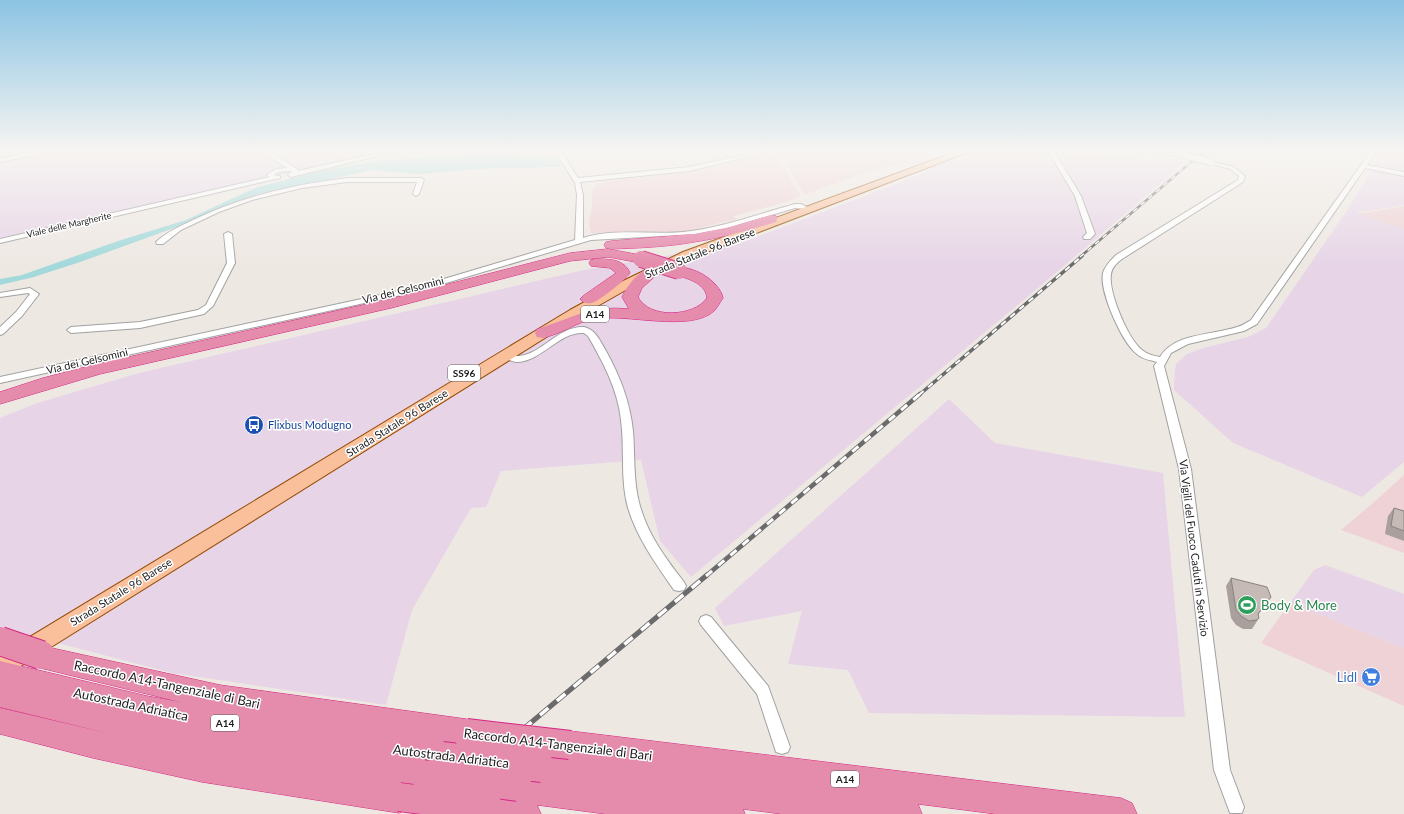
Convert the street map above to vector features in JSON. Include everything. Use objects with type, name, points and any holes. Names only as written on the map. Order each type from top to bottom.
[{"type":"highway","points":[[418,297],[447,286],[569,250],[596,246],[685,240],[721,234],[771,219]]},
{"type":"highway","points":[[0,392],[43,380],[418,297],[577,256],[612,254],[640,259],[679,271],[697,278],[710,286],[715,294],[714,301],[708,308],[701,312],[686,316],[667,318],[650,315],[634,305],[630,297],[635,286],[655,270]]},
{"type":"highway","points":[[391,303],[441,295],[581,264],[607,263],[621,268],[623,273],[620,277],[588,299]]},
{"type":"highway","name":"A14","points":[[543,333],[557,329],[579,318],[595,314],[618,313],[650,315]]},
{"type":"highway","points":[[0,406],[60,386],[173,352]]},
{"type":"highway","points":[[0,398],[49,382],[97,369]]},
{"type":"highway","points":[[0,641],[40,656]]},
{"type":"highway","name":"Raccordo A14-Tangenziale di Bari","points":[[0,647],[84,668],[220,698],[466,733],[1121,814]]},
{"type":"highway","name":"Autostrada Adriatica","points":[[2,673],[157,730],[298,756],[433,765],[542,768],[906,814]]},
{"type":"highway","name":"A14","points":[[0,721],[93,744],[202,767],[399,797],[490,809],[522,800]]},
{"type":"highway","points":[[0,729],[93,744]]},
{"type":"highway","name":"Autostrada Adriatica","points":[[433,765],[522,800],[730,814]]},
{"type":"main road","name":"Strada Statale 96 Barese","points":[[2,673],[588,299],[672,257],[854,189]]},
{"type":"main road","name":"Strada Statale 96 Barese","points":[[2,673],[506,356],[609,293],[655,270],[709,247],[865,189]]},
{"type":"street","name":"Viale delle Margherite","points":[[0,241],[226,189]]},
{"type":"street","points":[[160,242],[179,229],[217,211],[250,199],[290,189]]},
{"type":"street","points":[[416,194],[418,189]]},
{"type":"street","points":[[579,189],[579,240]]},
{"type":"street","points":[[1074,189],[1078,196],[1091,234],[1087,236]]},
{"type":"street","points":[[1227,189],[1120,257],[1107,273],[1107,286],[1130,341],[1138,351],[1148,357],[1162,360],[1168,351],[1185,342],[1241,329],[1254,322],[1348,189]]},
{"type":"street","name":"Via dei Gelsomini","points":[[0,380],[419,289],[579,240],[617,234],[682,234],[716,228],[795,206],[804,207]]},
{"type":"street","points":[[71,330],[140,325],[201,312],[209,306],[231,263],[228,234]]},
{"type":"street","points":[[0,295],[30,290],[35,294],[19,314],[0,332]]},
{"type":"street","points":[[506,356],[517,359],[530,356],[567,333],[585,330],[590,332],[611,373],[624,407],[629,457],[629,483],[633,506],[639,523],[657,555],[679,586]]},
{"type":"street","name":"Via Vigili del Fuoco Caduti in Servizio","points":[[1162,360],[1159,366],[1163,386],[1185,469],[1222,770],[1236,807]]},
{"type":"street","points":[[706,621],[763,691],[782,747]]},
{"type":"shaded area","points":[[0,189],[218,189],[0,238]]},
{"type":"shaded area","points":[[593,189],[797,189],[801,196],[787,202],[733,216],[737,219],[681,232],[591,233],[589,224],[592,205],[592,191]]},
{"type":"shaded area","points":[[801,189],[820,189],[804,195]]},
{"type":"shaded area","points":[[883,189],[1154,189],[1025,299],[691,577],[660,541],[641,460],[501,471],[486,507],[471,508],[412,610],[386,705],[172,673],[0,628],[0,418],[37,403],[139,373],[584,270],[741,243]]},
{"type":"shaded area","points":[[1360,189],[1404,189],[1404,205],[1356,213],[1404,229],[1404,462],[1362,497],[1233,443],[1174,390],[1176,364],[1187,354],[1203,348],[1248,337],[1266,328],[1346,212]]},
{"type":"shaded area","points":[[1404,206],[1404,229],[1358,214]]},
{"type":"shaded area","points":[[949,399],[995,443],[1163,473],[1185,717],[869,713],[848,670],[788,664],[802,611],[724,626],[715,608]]},
{"type":"shaded area","points":[[1404,475],[1404,553],[1341,530],[1373,503]]},
{"type":"shaded area","points":[[1325,565],[1404,594],[1404,648],[1290,603],[1314,570]]},
{"type":"shaded area","name":"Lidl","points":[[1290,603],[1404,648],[1404,706],[1261,643]]},
{"type":"water","points":[[253,189],[282,189],[258,194],[174,228],[80,262],[34,277],[0,285],[0,279],[22,275],[118,241],[186,220]]},
{"type":"building","points":[[1394,508],[1404,511],[1404,531],[1391,526]]},
{"type":"building","name":"Body & More","points":[[1231,578],[1267,587],[1271,597],[1258,614],[1259,618],[1257,620],[1249,621],[1241,616],[1236,610]]},
{"type":"railway","points":[[1080,257],[1160,189]]},
{"type":"railway","points":[[919,395],[1082,256]]},
{"type":"railway","points":[[706,576],[920,394]]},
{"type":"railway","points":[[422,814],[707,575]]},
{"type":"place","name":"Flixbus Modugno","points":[[254,425]]},
{"type":"place","name":"Body & More","points":[[1247,605]]},
{"type":"place","name":"Lidl","points":[[1371,677]]}]
